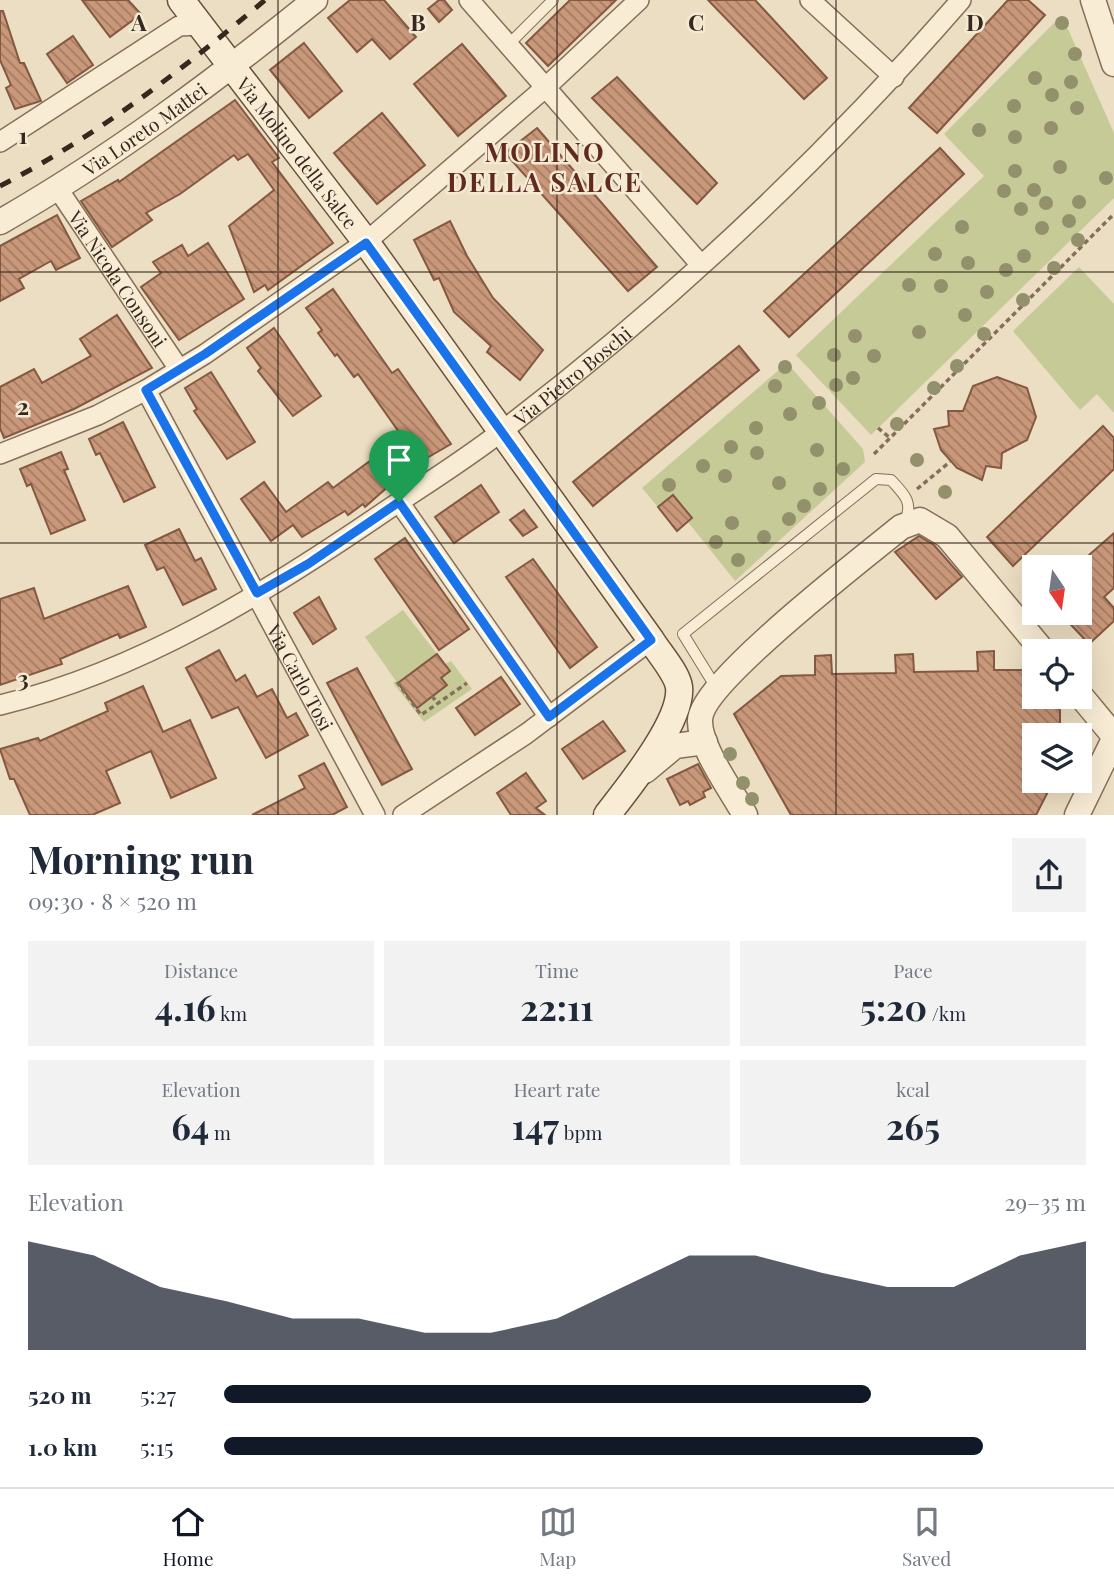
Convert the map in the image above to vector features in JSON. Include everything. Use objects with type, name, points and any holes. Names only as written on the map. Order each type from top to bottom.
[{"type":"main road","name":"Via Molino della Salce","points":[[186,14],[231,76],[366,243],[651,640],[679,685]]},
{"type":"main road","points":[[607,815],[633,781],[672,718],[679,685]]},
{"type":"street","name":"Via Loreto Mattei","points":[[0,222],[58,189],[231,76],[315,0]]},
{"type":"street","points":[[469,0],[701,265]]},
{"type":"street","points":[[0,454],[98,415],[146,390],[366,243],[546,88],[639,0]]},
{"type":"street","points":[[810,0],[894,77]]},
{"type":"street","name":"Via Pietro Boschi","points":[[0,705],[67,685],[212,621],[308,564],[502,432],[701,265],[894,77],[961,0]]},
{"type":"street","points":[[1076,0],[1110,53]]},
{"type":"street","points":[[1093,0],[1110,53]]},
{"type":"street","points":[[0,142],[186,14]]},
{"type":"street","name":"Via Nicola Consoni","points":[[58,189],[179,369]]},
{"type":"street","name":"Via Carlo Tosi","points":[[146,390],[375,815]]},
{"type":"street","points":[[399,502],[549,717]]},
{"type":"street","points":[[679,685],[694,688],[734,668],[901,527],[920,520],[947,536],[1033,639]]},
{"type":"street","points":[[403,815],[549,717],[651,640]]},
{"type":"street","points":[[734,668],[702,708],[700,722],[705,742],[745,815]]},
{"type":"street","points":[[1077,815],[1114,738],[1091,709]]},
{"type":"street","points":[[633,781],[675,746],[705,742]]},
{"type":"lane","points":[[508,45],[553,0]]},
{"type":"lane","points":[[712,681],[683,634],[876,479],[891,480],[907,497],[910,511],[901,527]]},
{"type":"path","points":[[874,454],[1114,214]]},
{"type":"path","points":[[878,428],[890,439]]},
{"type":"path","points":[[907,497],[951,461]]},
{"type":"path","points":[[397,682],[421,715],[467,683]]},
{"type":"path","points":[[432,696],[437,703]]},
{"type":"green space","points":[[1058,19],[1068,29],[1114,133],[1114,198],[871,435],[796,355],[984,176],[944,134]]},
{"type":"green space","points":[[1079,267],[1114,304],[1114,413],[1097,394],[1080,410],[1013,331]]},
{"type":"green space","points":[[787,363],[863,449],[865,462],[735,581],[688,522],[692,518],[674,495],[658,507],[642,488]]},
{"type":"green space","points":[[403,610],[441,659],[429,668],[425,663],[398,682],[416,707],[447,686],[441,678],[450,671],[445,664],[451,661],[472,689],[424,722],[393,683],[396,681],[365,637]]},
{"type":"building","points":[[82,0],[128,0],[141,14],[110,37]]},
{"type":"building","points":[[350,0],[384,0],[416,37],[390,59],[372,39],[357,52],[328,18]]},
{"type":"building","points":[[439,0],[444,0],[452,10],[439,22],[428,9]]},
{"type":"building","points":[[570,0],[616,0],[548,66],[526,43]]},
{"type":"building","points":[[708,0],[755,0],[827,78],[804,99]]},
{"type":"building","points":[[1008,0],[1028,0],[1045,15],[937,133],[909,108]]},
{"type":"building","points":[[0,11],[3,11],[20,63],[24,63],[41,101],[15,109],[6,88],[11,85],[0,60]]},
{"type":"building","points":[[73,36],[93,65],[67,83],[47,54]]},
{"type":"building","points":[[304,43],[342,91],[309,118],[270,70]]},
{"type":"building","points":[[462,44],[506,96],[458,136],[414,84]]},
{"type":"building","points":[[617,77],[717,183],[697,204],[592,98]]},
{"type":"building","points":[[235,100],[279,158],[272,162],[333,243],[268,290],[265,285],[254,292],[229,226],[274,190],[248,154],[238,160],[234,155],[180,194],[146,213],[152,220],[112,247],[81,201],[118,180],[119,182]]},
{"type":"building","points":[[382,113],[425,165],[377,204],[334,153]]},
{"type":"building","points":[[537,128],[657,267],[628,291],[505,153]]},
{"type":"building","points":[[940,148],[964,174],[789,337],[764,311]]},
{"type":"building","points":[[57,215],[80,258],[56,270],[51,261],[19,279],[24,288],[0,301],[0,246]]},
{"type":"building","points":[[450,221],[467,256],[493,298],[543,350],[520,380],[487,352],[491,346],[454,312],[439,278],[434,280],[414,240]]},
{"type":"building","points":[[208,243],[244,299],[179,340],[141,287],[161,273],[153,262],[182,245],[188,256]]},
{"type":"building","points":[[333,289],[392,373],[398,369],[451,444],[420,462],[358,374],[354,377],[337,354],[335,356],[318,333],[322,330],[306,308]]},
{"type":"building","points":[[117,315],[152,368],[74,409],[4,438],[0,428],[0,387],[34,369],[42,383],[91,356],[80,339]]},
{"type":"building","points":[[274,328],[321,396],[293,416],[258,371],[261,368],[247,348]]},
{"type":"building","points":[[739,346],[759,370],[593,506],[573,482]]},
{"type":"building","points":[[211,372],[255,442],[227,459],[194,411],[197,409],[185,388]]},
{"type":"building","points":[[997,377],[1027,388],[1036,417],[1027,440],[1002,453],[1001,468],[986,466],[982,480],[957,468],[941,450],[934,429],[949,426],[948,411],[963,411],[973,386]]},
{"type":"building","points":[[123,422],[155,487],[124,502],[100,453],[96,455],[89,439]]},
{"type":"building","points":[[1103,426],[1114,438],[1114,469],[1013,566],[987,537]]},
{"type":"building","points":[[61,452],[68,469],[64,470],[85,520],[51,534],[31,484],[27,486],[20,469]]},
{"type":"building","points":[[374,458],[392,483],[365,507],[363,504],[348,515],[345,511],[302,537],[293,525],[271,541],[241,499],[264,482],[286,512],[328,482],[333,488]]},
{"type":"building","points":[[481,485],[499,512],[454,543],[435,517]]},
{"type":"building","points":[[673,495],[692,518],[677,531],[658,507]]},
{"type":"building","points":[[524,510],[537,527],[523,536],[510,520]]},
{"type":"building","points":[[179,529],[195,561],[201,558],[216,589],[183,605],[164,567],[157,570],[145,545]]},
{"type":"building","points":[[1114,533],[1114,588],[1104,597],[1114,608],[1114,621],[1092,641],[1092,639],[1084,639],[1071,625],[1092,625],[1092,555],[1089,555]]},
{"type":"building","points":[[919,536],[934,545],[962,577],[936,599],[895,552]]},
{"type":"building","points":[[405,538],[469,629],[439,650],[375,559]]},
{"type":"building","points":[[533,559],[597,647],[570,668],[506,577]]},
{"type":"building","points":[[128,586],[146,627],[120,638],[118,634],[60,659],[62,664],[0,685],[0,599],[34,588],[44,619]]},
{"type":"building","points":[[319,597],[336,629],[313,644],[294,613]]},
{"type":"building","points":[[219,650],[236,681],[245,675],[257,697],[272,689],[287,718],[296,713],[308,735],[266,758],[238,707],[212,718],[186,668]]},
{"type":"building","points":[[994,651],[994,670],[1022,670],[1022,709],[1060,710],[1060,723],[1022,723],[1022,793],[1047,793],[1036,815],[791,815],[734,714],[781,676],[815,675],[815,656],[831,655],[832,674],[896,673],[895,655],[913,654],[914,672],[978,671],[977,652]]},
{"type":"building","points":[[437,654],[450,671],[441,678],[447,685],[417,708],[398,683]]},
{"type":"building","points":[[357,668],[412,769],[382,785],[327,683]]},
{"type":"building","points":[[501,677],[520,704],[475,735],[456,708]]},
{"type":"building","points":[[143,686],[163,732],[190,720],[216,778],[171,798],[151,751],[106,771],[120,803],[92,815],[30,815],[14,779],[10,779],[0,749],[38,738],[40,741],[108,711],[105,703]]},
{"type":"building","points":[[603,721],[625,751],[583,779],[562,749]]},
{"type":"building","points":[[324,763],[347,807],[332,815],[252,815],[305,788],[299,776]]},
{"type":"building","points":[[698,764],[711,788],[703,792],[705,797],[690,805],[688,801],[680,805],[667,779]]},
{"type":"building","points":[[526,773],[546,801],[536,808],[545,815],[511,815],[497,793]]},
{"type":"railway","points":[[0,186],[36,167],[104,124],[265,0]]},
{"type":"district","name":"MOLINO DELLA SALCE","points":[[545,166]]},
{"type":"route","points":[[366,243],[651,640],[549,717],[399,502],[308,564],[257,593],[146,390],[205,354],[366,243]]}]
